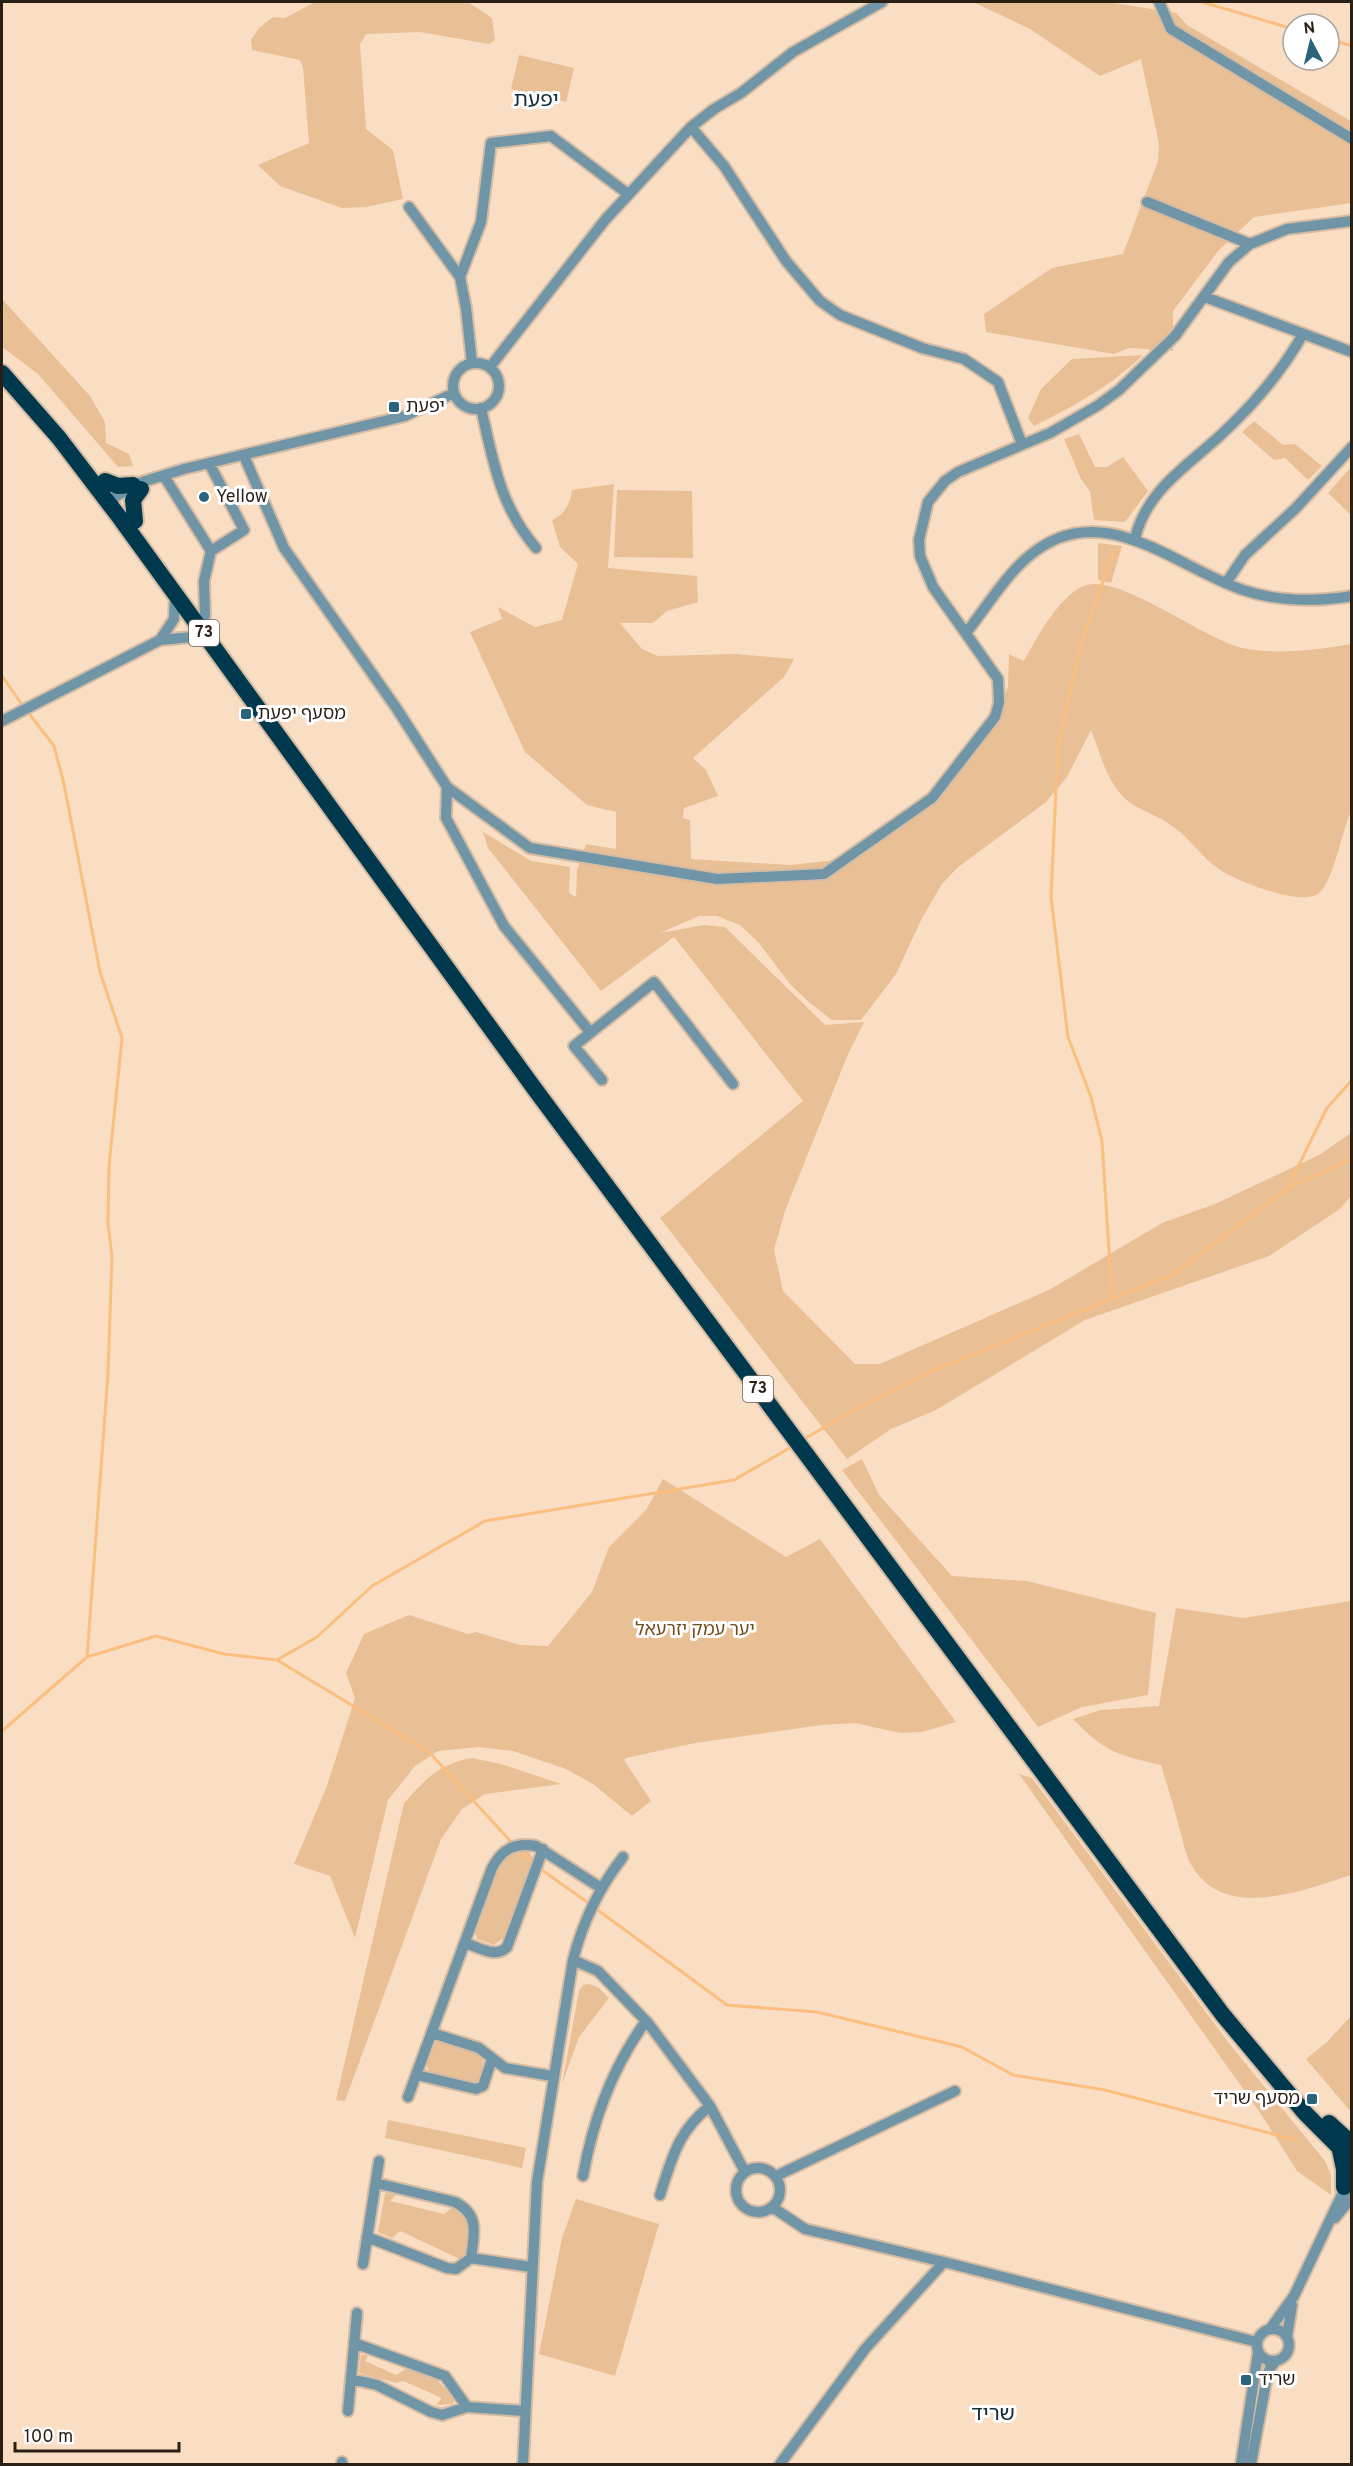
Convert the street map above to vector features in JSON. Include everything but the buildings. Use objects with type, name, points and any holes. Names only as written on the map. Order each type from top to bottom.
[{"type":"highway","name":"73","points":[[2,373],[50,416],[105,481],[175,593],[298,759],[534,1088],[1223,2015],[1305,2113],[1347,2151]]},
{"type":"highway","name":"73","points":[[2,373],[135,521],[205,616],[298,759]]},
{"type":"highway","points":[[105,481],[118,486],[137,488],[133,500],[135,521]]},
{"type":"highway","points":[[1347,2151],[1344,2166],[1349,2187]]},
{"type":"street","points":[[490,367],[628,194],[691,127],[714,109],[741,93],[793,52],[882,2]]},
{"type":"street","points":[[1159,2],[1171,29],[1352,139]]},
{"type":"street","points":[[691,127],[724,166],[786,261],[820,301],[840,315],[922,348],[964,359],[998,382],[1022,444]]},
{"type":"street","points":[[460,277],[481,222],[491,142],[551,136],[628,194]]},
{"type":"street","points":[[1147,202],[1250,244]]},
{"type":"street","points":[[409,207],[460,277],[472,363]]},
{"type":"street","points":[[244,456],[284,548],[397,709],[447,787],[530,848],[717,879],[824,874],[932,798],[995,717],[999,703],[998,680],[926,573],[920,556],[922,522],[928,502],[945,481],[976,464],[1073,421],[1119,390],[1175,336],[1229,262],[1250,244],[1287,229],[1352,221]]},
{"type":"street","points":[[1205,297],[1352,352]]},
{"type":"street","points":[[1135,539],[1139,520],[1151,500],[1253,404],[1283,367],[1302,333]]},
{"type":"street","points":[[472,363],[490,367],[498,379],[499,387],[494,400],[481,408],[474,409],[461,404],[454,393],[454,378],[458,371],[472,363]]},
{"type":"street","points":[[116,501],[137,488],[164,476],[405,416],[454,393]]},
{"type":"street","points":[[481,408],[498,483],[519,528],[536,548]]},
{"type":"street","points":[[1226,584],[1245,555],[1296,508],[1352,447]]},
{"type":"street","points":[[205,616],[204,581],[211,551],[244,530],[209,463]]},
{"type":"street","points":[[164,476],[211,551]]},
{"type":"street","points":[[966,633],[1028,556],[1053,540],[1068,534],[1102,531],[1135,539],[1226,584],[1281,599],[1304,601],[1352,596]]},
{"type":"street","points":[[160,640],[174,619],[175,593]]},
{"type":"street","points":[[2,722],[160,640],[192,638],[211,642]]},
{"type":"street","points":[[447,787],[446,818],[504,926],[590,1032]]},
{"type":"street","points":[[602,1080],[574,1046],[654,982],[733,1084]]},
{"type":"street","points":[[408,2097],[492,1868],[501,1854],[509,1848],[524,1844],[543,1849],[601,1888]]},
{"type":"street","points":[[465,1943],[496,1953],[502,1952],[507,1947],[543,1849]]},
{"type":"street","points":[[523,2464],[531,2267],[538,2174],[552,2076],[573,1960],[586,1916],[601,1888],[623,1857]]},
{"type":"street","points":[[573,1960],[598,1971],[646,2021],[710,2106],[745,2172]]},
{"type":"street","points":[[583,2176],[590,2136],[599,2108],[615,2071],[646,2021]]},
{"type":"street","points":[[432,2033],[479,2048],[505,2068],[552,2076]]},
{"type":"street","points":[[417,2075],[476,2089],[483,2086],[492,2059]]},
{"type":"street","points":[[776,2176],[955,2091]]},
{"type":"street","points":[[660,2195],[687,2126],[710,2106]]},
{"type":"street","points":[[363,2264],[379,2161]]},
{"type":"street","points":[[758,2167],[776,2176],[781,2189],[772,2207],[766,2211],[752,2211],[740,2203],[737,2197],[737,2183],[745,2172],[758,2167]]},
{"type":"street","points":[[376,2183],[455,2202],[465,2207],[473,2216],[475,2226],[471,2258]]},
{"type":"street","points":[[1240,2464],[1262,2334],[1270,2330],[1294,2296],[1349,2187]]},
{"type":"street","points":[[772,2207],[805,2229],[944,2262],[1258,2348],[1266,2360],[1276,2361]]},
{"type":"street","points":[[367,2237],[447,2268],[456,2269],[471,2258],[531,2267]]},
{"type":"street","points":[[780,2464],[865,2349],[944,2262]]},
{"type":"street","points":[[1251,2464],[1270,2368],[1288,2352],[1287,2337],[1294,2296]]},
{"type":"street","points":[[348,2411],[357,2313]]},
{"type":"street","points":[[1270,2330],[1280,2331],[1287,2337]]},
{"type":"street","points":[[354,2343],[445,2376],[467,2407]]},
{"type":"street","points":[[351,2379],[377,2385],[431,2412],[442,2415],[467,2407],[524,2411]]},
{"type":"green space","points":[[315,2],[468,2],[492,18],[495,40],[489,44],[420,32],[366,34],[360,44],[366,129],[393,150],[403,199],[366,207],[342,208],[280,186],[258,165],[309,143],[303,68],[300,60],[252,50],[251,40],[259,28],[273,17],[285,18]]},
{"type":"green space","points":[[973,2],[1108,2],[1176,13],[1187,25],[1351,121],[1351,203],[1254,217],[1218,251],[1173,311],[1173,351],[1129,348],[1114,354],[986,332],[984,314],[1052,268],[1123,254],[1158,161],[1159,144],[1141,59],[1100,76],[1030,29]]},
{"type":"green space","points":[[519,55],[574,68],[566,102],[511,89]]},
{"type":"green space","points":[[2,299],[90,396],[105,422],[106,443],[129,454],[133,466],[118,467],[38,374],[2,347]]},
{"type":"green space","points":[[1143,355],[1105,386],[1063,411],[1034,426],[1028,418],[1041,389],[1072,359]]},
{"type":"green space","points":[[1254,421],[1283,445],[1295,444],[1322,466],[1308,480],[1285,458],[1274,460],[1242,432]]},
{"type":"green space","points":[[1079,434],[1095,467],[1107,467],[1123,457],[1148,491],[1125,522],[1094,520],[1090,491],[1081,479],[1064,439]]},
{"type":"green space","points":[[1351,467],[1351,515],[1328,493]]},
{"type":"green space","points":[[614,484],[608,568],[697,576],[698,602],[667,611],[653,623],[620,623],[642,649],[658,656],[735,654],[794,659],[784,677],[693,758],[706,770],[718,796],[684,808],[683,818],[690,820],[691,859],[790,865],[837,860],[927,796],[1003,703],[1008,686],[1009,654],[1024,661],[1042,629],[1059,606],[1077,589],[1087,585],[1102,585],[1141,598],[1206,633],[1242,648],[1297,651],[1351,644],[1351,811],[1328,880],[1318,894],[1309,897],[1283,895],[1239,880],[1219,869],[1178,831],[1137,807],[1119,792],[1103,762],[1091,730],[1067,777],[1046,802],[957,868],[942,884],[922,918],[896,974],[861,1020],[832,1020],[811,1004],[790,984],[759,943],[740,925],[717,916],[699,916],[660,933],[704,925],[725,927],[825,1025],[864,1022],[848,1054],[785,1211],[774,1250],[783,1291],[855,1364],[880,1364],[1049,1290],[1162,1223],[1215,1204],[1319,1155],[1351,1133],[1351,1196],[1340,1209],[1269,1256],[1085,1320],[936,1410],[891,1429],[847,1459],[660,1218],[803,1101],[674,937],[601,991],[488,848],[483,832],[531,861],[570,867],[569,893],[576,897],[577,870],[586,844],[616,849],[616,812],[587,805],[525,752],[470,632],[502,619],[498,607],[535,627],[562,620],[578,564],[560,547],[552,520],[566,508],[572,490]]},
{"type":"green space","points":[[617,490],[692,491],[693,558],[614,557]]},
{"type":"green space","points":[[1098,543],[1122,546],[1111,583],[1098,580]]},
{"type":"green space","points":[[862,1459],[879,1495],[952,1576],[1027,1581],[1156,1613],[1148,1695],[1082,1707],[1038,1727],[842,1470]]},
{"type":"green space","name":"יער עמק יזרעאל","points":[[663,1479],[786,1557],[820,1539],[956,1722],[922,1732],[900,1733],[855,1723],[821,1725],[695,1743],[626,1758],[624,1760],[651,1801],[632,1816],[593,1784],[566,1769],[513,1751],[479,1747],[438,1751],[415,1766],[388,1800],[355,1938],[330,1876],[294,1864],[327,1786],[355,1698],[346,1673],[364,1634],[409,1615],[468,1634],[476,1632],[520,1645],[548,1646],[592,1592],[609,1547],[646,1510]]},
{"type":"green space","points":[[1351,1601],[1351,1875],[1289,1894],[1244,1897],[1224,1893],[1206,1883],[1190,1862],[1161,1765],[1112,1751],[1094,1739],[1073,1719],[1101,1710],[1159,1706],[1176,1608],[1243,1618]]},
{"type":"green space","points":[[472,1758],[501,1764],[561,1784],[485,1794],[462,1809],[441,1839],[345,2101],[336,2100],[404,1803],[426,1780],[441,1769]]},
{"type":"green space","points":[[1019,1774],[1032,1778],[1228,2042],[1325,2161],[1331,2175],[1331,2195],[1297,2171],[1261,2114]]},
{"type":"green space","points":[[523,1850],[530,1853],[533,1859],[506,1936],[494,1945],[477,1939],[475,1930],[490,1882],[503,1861]]},
{"type":"green space","points":[[590,1984],[599,1988],[609,1998],[579,2037],[562,2084],[579,1991],[583,1985]]},
{"type":"green space","points":[[1351,2016],[1351,2112],[1306,2059],[1326,2043]]},
{"type":"green space","points":[[442,2040],[477,2051],[483,2057],[481,2077],[476,2084],[429,2072],[426,2063],[431,2044]]},
{"type":"green space","points":[[388,2120],[526,2148],[522,2168],[385,2138]]},
{"type":"green space","points":[[385,2193],[396,2195],[390,2201],[444,2214],[453,2207],[460,2211],[469,2230],[468,2246],[462,2260],[400,2231],[392,2238],[378,2232]]},
{"type":"green space","points":[[576,2199],[659,2224],[615,2376],[539,2354],[562,2238]]},
{"type":"green space","points":[[361,2354],[368,2356],[365,2361],[396,2375],[409,2367],[434,2377],[454,2398],[453,2404],[436,2405],[442,2398],[403,2381],[396,2383],[359,2373]]},
{"type":"waterway","points":[[1202,2],[1281,25]]},
{"type":"waterway","points":[[1341,43],[1352,46]]},
{"type":"waterway","points":[[1112,1298],[1102,1141],[1091,1097],[1068,1037],[1051,897],[1058,746],[1080,647],[1114,550]]},
{"type":"waterway","points":[[2,676],[23,706]]},
{"type":"waterway","points":[[27,711],[54,746],[64,784],[100,972],[122,1038],[109,1166],[108,1223],[112,1257],[108,1373],[87,1657]]},
{"type":"waterway","points":[[1287,1189],[1327,1108],[1352,1080]]},
{"type":"waterway","points":[[804,1439],[865,1404],[927,1373],[1174,1274],[1287,1189],[1352,1158]]},
{"type":"waterway","points":[[2,1731],[87,1657],[156,1636],[224,1654],[277,1660],[317,1637],[372,1586],[485,1521],[734,1480],[793,1446]]},
{"type":"waterway","points":[[277,1660],[429,1752],[512,1843]]},
{"type":"waterway","points":[[517,1848],[534,1864]]},
{"type":"waterway","points":[[539,1868],[590,1904]]},
{"type":"waterway","points":[[595,1908],[727,2005],[817,2012],[962,2047],[1013,2075],[1105,2090],[1296,2140]]},
{"type":"place","name":"יפעת","points":[[394,407]]},
{"type":"place","name":"Yellow","points":[[204,497]]},
{"type":"place","name":"מסעף יפעת","points":[[246,714]]},
{"type":"place","name":"מסעף שריד","points":[[1312,2099]]},
{"type":"place","name":"שריד","points":[[1246,2380]]},
{"type":"district","name":"יפעת","points":[[536,100]]},
{"type":"district","name":"שריד","points":[[993,2414]]}]
